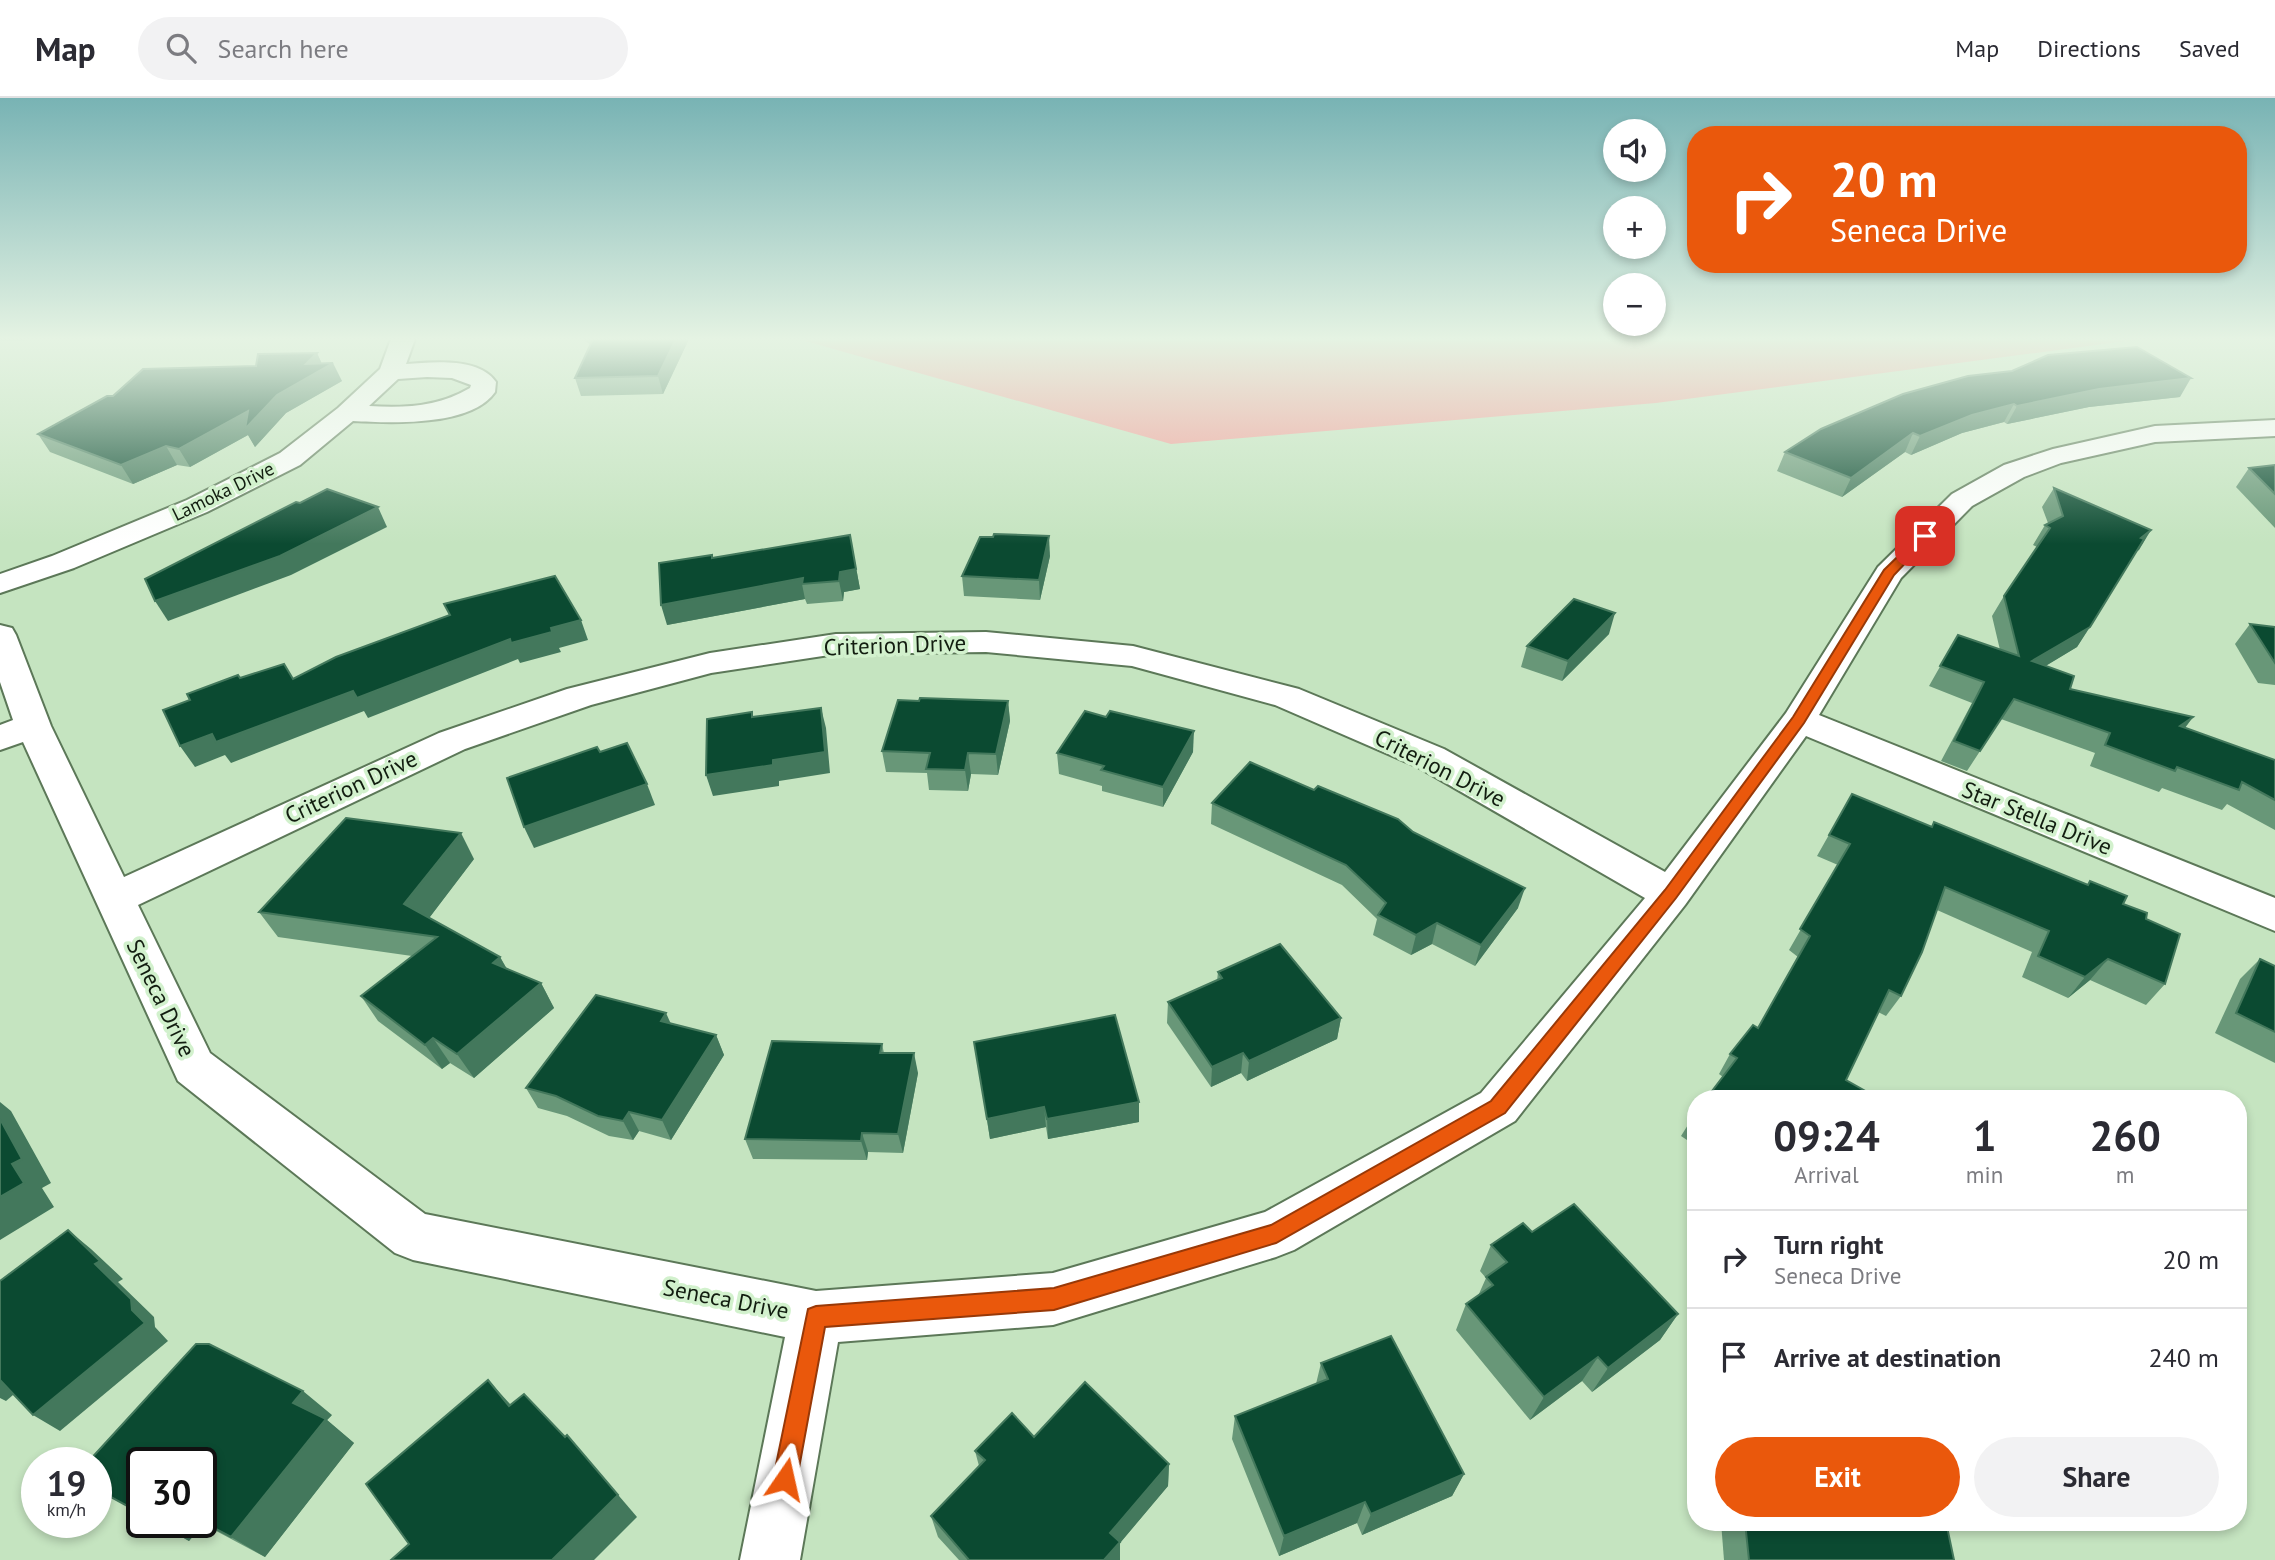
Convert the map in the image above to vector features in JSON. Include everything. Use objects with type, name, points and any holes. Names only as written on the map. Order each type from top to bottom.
[{"type":"street","name":"Lamoka Drive","points":[[0,584],[63,562],[197,506],[290,459],[353,407]]},
{"type":"street","points":[[347,413],[412,416],[454,407]]},
{"type":"street","name":"Seneca Drive","points":[[0,635],[16,732],[113,900],[194,1067],[413,1236],[816,1317],[1054,1299],[1276,1233],[1498,1107],[1671,894],[1799,720],[1889,573],[1962,500],[2014,471],[2066,454],[2155,434],[2275,428]]},
{"type":"street","name":"Criterion Drive","points":[[113,900],[452,741],[579,697],[710,663],[836,645],[986,642],[1133,656],[1287,697],[1431,758],[1671,894]]},
{"type":"street","name":"Star Stella Drive","points":[[1799,720],[2275,915]]},
{"type":"street","points":[[770,1560],[816,1317]]},
{"type":"shaded area","points":[[1040,407],[1606,407],[1171,444]]},
{"type":"building","points":[[87,407],[265,407],[245,429],[248,411],[179,449],[166,446],[121,465],[38,434]]},
{"type":"building","points":[[1872,407],[2002,407],[1972,415],[1920,436],[1913,433],[1851,478],[1785,452],[1821,429]]},
{"type":"building","points":[[2275,465],[2275,494],[2249,468]]},
{"type":"building","points":[[2054,488],[2151,530],[2141,538],[2144,539],[2090,627],[2032,661],[2074,676],[2070,689],[2193,717],[2180,726],[2275,760],[2275,800],[2242,782],[2239,790],[2177,767],[2175,771],[2105,745],[2110,733],[2014,699],[1980,751],[1954,741],[1984,682],[1940,666],[1958,635],[2019,656],[2004,596],[2050,528],[2045,525],[2063,516]]},
{"type":"building","points":[[327,489],[378,507],[280,556],[155,601],[145,579]]},
{"type":"building","points":[[994,534],[1049,536],[1039,580],[962,576],[980,537],[993,537]]},
{"type":"building","points":[[850,535],[856,569],[840,572],[839,581],[802,584],[803,578],[661,605],[659,563],[712,555],[712,558]]},
{"type":"building","points":[[555,576],[581,620],[551,628],[552,632],[511,643],[510,639],[357,698],[353,691],[216,742],[212,734],[180,746],[163,710],[190,700],[187,694],[238,675],[240,678],[284,664],[293,679],[336,657],[450,615],[444,604]]},
{"type":"building","points":[[1574,599],[1615,613],[1568,661],[1527,646]]},
{"type":"building","points":[[2250,624],[2275,627],[2275,663]]},
{"type":"building","points":[[920,698],[1008,701],[996,754],[968,753],[965,770],[926,769],[930,753],[882,751],[898,700],[919,701]]},
{"type":"building","points":[[821,708],[825,752],[773,760],[773,765],[706,775],[707,719],[752,712],[752,717]]},
{"type":"building","points":[[1085,711],[1106,717],[1110,711],[1194,731],[1163,787],[1101,770],[1104,766],[1057,753]]},
{"type":"building","points":[[627,743],[647,784],[524,827],[507,778],[597,747],[600,752]]},
{"type":"building","points":[[1250,762],[1314,790],[1318,786],[1398,819],[1413,832],[1525,888],[1481,945],[1437,923],[1416,935],[1378,915],[1386,903],[1346,865],[1212,803]]},
{"type":"building","points":[[1852,794],[1932,827],[1934,822],[2088,885],[2090,881],[2127,896],[2123,904],[2147,913],[2146,919],[2180,934],[2165,984],[2108,959],[2085,977],[2038,956],[2049,931],[1945,887],[1922,952],[1901,996],[1889,990],[1846,1080],[1864,1090],[1713,1090],[1737,1058],[1730,1054],[1753,1025],[1758,1028],[1810,936],[1800,929],[1850,844],[1829,835]]},
{"type":"building","points":[[346,818],[461,833],[404,904],[500,957],[493,963],[541,983],[457,1054],[433,1038],[425,1045],[361,996],[437,937],[259,912]]},
{"type":"building","points":[[1280,944],[1341,1018],[1249,1061],[1243,1053],[1212,1067],[1168,1002],[1222,978],[1218,972]]},
{"type":"building","points":[[2260,959],[2275,966],[2275,1032],[2236,1013]]},
{"type":"building","points":[[596,995],[666,1013],[661,1021],[716,1035],[662,1120],[629,1112],[623,1121],[598,1116],[556,1096],[526,1088]]},
{"type":"building","points":[[1115,1015],[1139,1102],[1047,1119],[1044,1107],[987,1119],[974,1042]]},
{"type":"building","points":[[772,1041],[882,1044],[880,1053],[914,1053],[898,1134],[862,1133],[861,1141],[745,1139]]},
{"type":"building","points":[[0,1119],[22,1159],[12,1164],[24,1183],[0,1197]]},
{"type":"building","points":[[1574,1204],[1678,1314],[1608,1368],[1598,1357],[1544,1397],[1466,1304],[1493,1285],[1486,1277],[1507,1262],[1491,1245],[1523,1223],[1532,1232]]},
{"type":"building","points":[[68,1230],[100,1261],[95,1264],[131,1299],[132,1310],[145,1323],[33,1415],[0,1380],[0,1281]]},
{"type":"building","points":[[1391,1336],[1464,1474],[1371,1514],[1365,1502],[1284,1536],[1235,1416],[1328,1379],[1321,1363]]},
{"type":"building","points":[[196,1344],[209,1344],[303,1391],[293,1403],[326,1419],[231,1537],[217,1530],[217,1447],[126,1447],[126,1505],[112,1498],[112,1447],[102,1447]]},
{"type":"building","points":[[488,1380],[509,1406],[524,1394],[565,1437],[567,1435],[618,1495],[552,1560],[391,1560],[409,1544],[366,1484]]},
{"type":"building","points":[[1085,1382],[1169,1464],[1110,1533],[1120,1542],[1104,1560],[969,1560],[931,1516],[985,1460],[975,1451],[1012,1413],[1034,1437]]},
{"type":"building","points":[[1746,1531],[1948,1531],[1954,1560],[1749,1560]]},
{"type":"route","points":[[785,1479],[816,1317],[1054,1299],[1276,1233],[1498,1107],[1671,894],[1799,720],[1889,573],[1925,536]]}]
